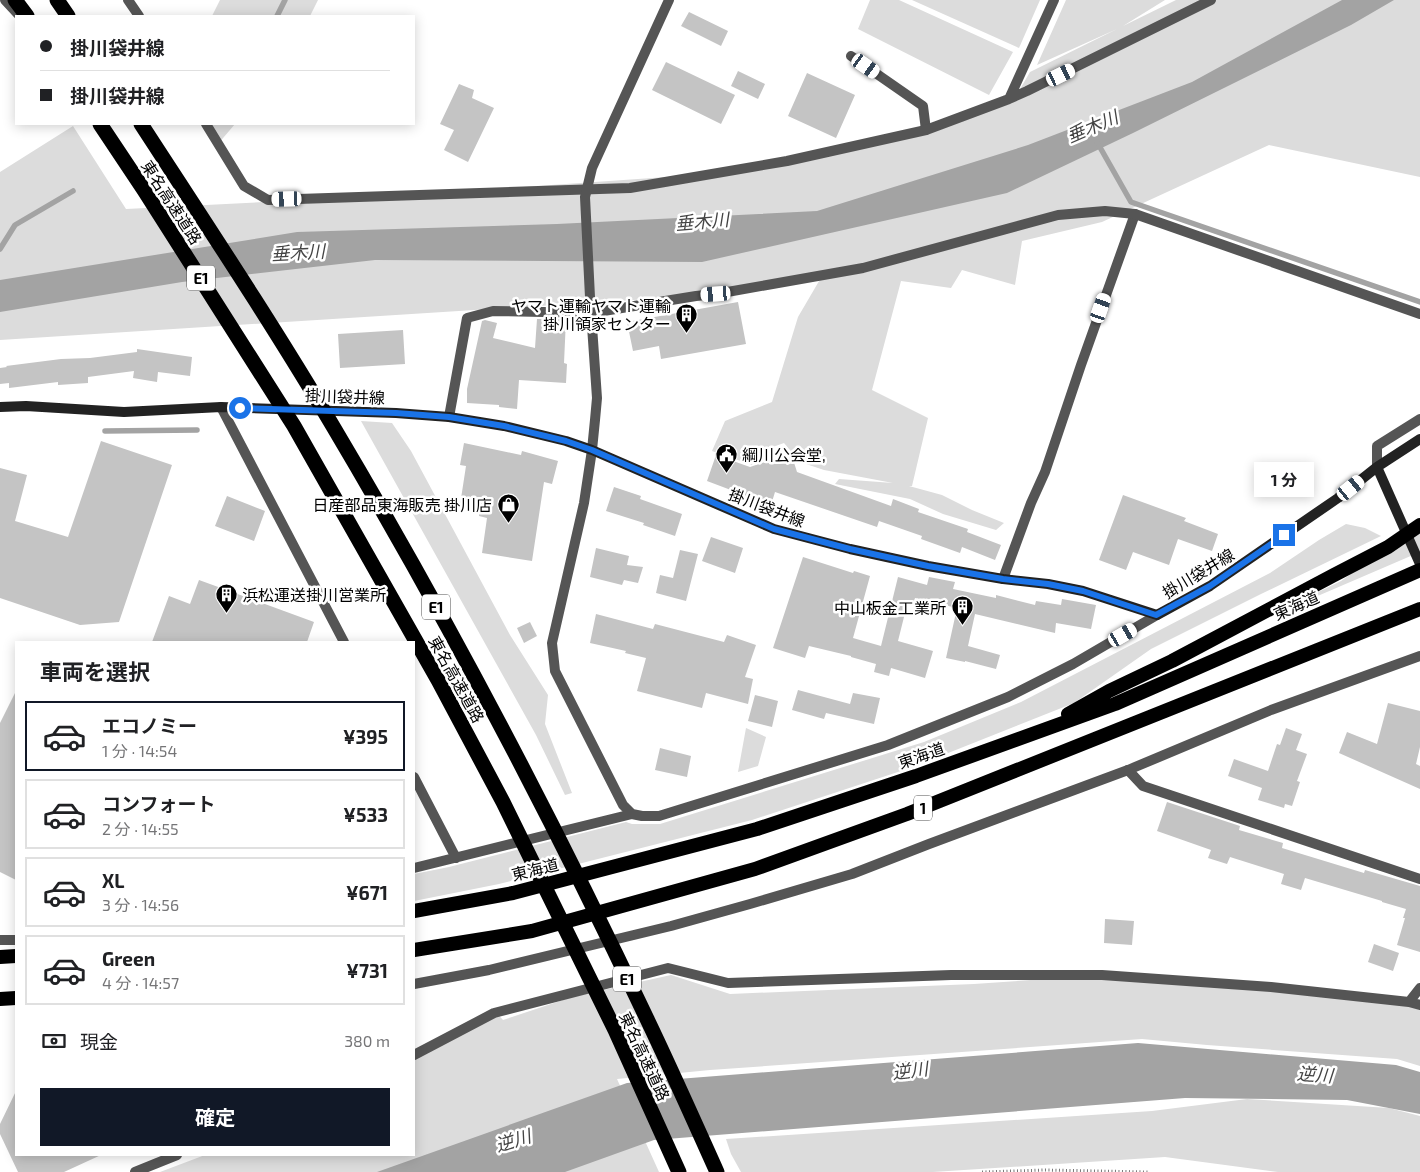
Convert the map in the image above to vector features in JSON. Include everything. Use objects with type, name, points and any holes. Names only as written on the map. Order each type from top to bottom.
[{"type":"highway","points":[[15,0],[26,15]]},
{"type":"highway","points":[[58,0],[67,15]]},
{"type":"highway","name":"東名高速道路","points":[[141,125],[279,338],[334,428],[469,665],[533,788],[647,1019],[717,1172]]},
{"type":"highway","name":"東名高速道路","points":[[103,128],[294,426],[434,672],[503,802],[615,1030],[679,1172]]},
{"type":"highway","name":"1","points":[[1034,733],[1109,691],[1172,661],[1388,547],[1420,525]]},
{"type":"highway","name":"東海道","points":[[415,911],[513,892],[757,829],[916,776],[1115,704],[1420,570]]},
{"type":"highway","name":"1","points":[[415,950],[532,931],[755,868],[907,814],[1418,610]]},
{"type":"highway","points":[[0,957],[15,956]]},
{"type":"highway","points":[[0,1000],[15,998]]},
{"type":"main road","name":"掛川袋井線","points":[[0,407],[26,406],[124,412],[220,407],[396,413],[449,417],[504,426],[566,441],[592,450],[774,529],[850,549],[928,566],[1083,591],[1156,615],[1210,586],[1338,498],[1377,467],[1420,439]]},
{"type":"main road","points":[[1377,467],[1420,564]]},
{"type":"street","points":[[5,0],[20,15]]},
{"type":"street","points":[[128,0],[137,15]]},
{"type":"street","points":[[632,814],[623,805],[555,671],[552,644],[584,504],[597,398],[590,297],[586,193],[592,168],[670,0]]},
{"type":"street","points":[[1009,98],[1054,0]]},
{"type":"street","points":[[207,125],[244,186],[268,200],[586,193],[630,188],[787,161],[926,130],[1027,91],[1211,0]]},
{"type":"street","points":[[851,56],[923,106],[926,130]]},
{"type":"street","points":[[449,417],[467,318],[493,311],[591,313],[716,294],[863,268],[1058,215],[1105,211],[1135,214],[1420,314]]},
{"type":"street","points":[[1003,579],[1031,503],[1045,472],[1081,364],[1135,214]]},
{"type":"street","points":[[220,407],[343,641]]},
{"type":"street","points":[[1377,467],[1377,446],[1420,419]]},
{"type":"street","points":[[415,868],[632,814],[659,816],[888,745],[1008,697],[1073,664],[1156,615]]},
{"type":"street","points":[[415,984],[498,968],[672,926],[852,874],[1128,770],[1271,710],[1420,656]]},
{"type":"street","points":[[1128,770],[1142,786],[1420,879]]},
{"type":"street","points":[[415,779],[456,858]]},
{"type":"street","points":[[0,940],[15,940]]},
{"type":"street","points":[[415,1054],[494,1013],[668,968],[728,983],[951,975],[1102,975],[1271,986],[1409,1002],[1420,1005]]},
{"type":"street","points":[[1409,1002],[1420,988]]},
{"type":"street","points":[[0,1000],[15,1001]]},
{"type":"street","points":[[135,1172],[175,1156]]},
{"type":"path","points":[[982,1172],[1045,1170],[1149,1172]]},
{"type":"shaded area","points":[[220,0],[318,0],[310,15],[212,15]]},
{"type":"shaded area","points":[[870,0],[899,0],[1013,52],[989,95],[858,29]]},
{"type":"shaded area","points":[[912,0],[1040,0],[1019,48]]},
{"type":"shaded area","points":[[1066,0],[1165,0],[1123,26],[1176,0],[1420,0],[1420,177],[1269,145],[1102,222],[1022,241],[1015,285],[962,270],[951,288],[901,281],[872,390],[928,418],[912,486],[909,486],[942,495],[1004,523],[996,530],[943,514],[910,499],[835,484],[839,479],[893,483],[824,470],[800,462],[784,443],[756,453],[752,465],[712,451],[725,421],[772,402],[798,317],[822,276],[696,296],[0,340],[0,172],[73,126],[126,209],[422,194],[710,174],[926,130],[1012,103],[1030,72],[1117,29],[1037,65]]},
{"type":"shaded area","points":[[207,125],[234,125],[218,144]]},
{"type":"shaded area","points":[[361,421],[392,423],[411,451],[510,635],[548,695],[545,724],[572,793],[565,795],[536,735]]},
{"type":"shaded area","points":[[1346,524],[1365,528],[1381,536],[1151,649],[1074,703],[913,767],[752,820],[499,884],[415,901],[415,874],[449,867],[626,822],[632,824],[660,824],[924,742],[1021,702],[1270,573]]},
{"type":"shaded area","points":[[1420,525],[1420,552],[1250,625],[1341,581]]},
{"type":"shaded area","points":[[746,728],[766,737],[758,766],[738,772]]},
{"type":"shaded area","points":[[671,975],[730,994],[974,984],[1102,975],[1409,1002],[1420,999],[1420,1066],[1397,1059],[1142,1039],[710,1070],[617,1079],[659,1172],[160,1172],[202,1156],[415,1156],[415,1058],[496,1012],[503,1020],[572,997]]},
{"type":"shaded area","points":[[1247,1099],[1389,1108],[1420,1116],[1420,1172],[1278,1172],[1165,1157],[933,1172],[741,1172],[731,1154],[726,1139],[1152,1111]]},
{"type":"water","name":"垂木川","points":[[1342,0],[1394,0],[1351,25],[1007,193],[702,262],[375,260],[182,282],[0,312],[0,280],[297,232],[557,224],[817,211],[1028,145],[1192,82]]},
{"type":"water","name":"逆川","points":[[1138,1043],[1396,1065],[1420,1072],[1420,1114],[1347,1100],[1185,1098],[654,1140],[565,1172],[377,1172],[627,1083]]},
{"type":"building","points":[[689,12],[728,31],[721,46],[681,26]]},
{"type":"building","points":[[666,62],[735,95],[721,124],[652,90]]},
{"type":"building","points":[[738,71],[765,84],[758,99],[731,86]]},
{"type":"building","points":[[807,73],[855,95],[836,138],[788,116]]},
{"type":"building","points":[[459,84],[474,90],[472,98],[494,108],[468,162],[444,150],[454,130],[440,124]]},
{"type":"building","name":"ヤマト運輸ヤマト運輸 掛川領家センター","points":[[738,302],[746,344],[661,359],[659,346],[633,351],[627,322]]},
{"type":"building","points":[[537,319],[566,319],[564,363],[567,364],[566,383],[519,380],[517,409],[499,407],[499,405],[467,403],[467,389],[482,321],[497,323],[493,338],[535,348]]},
{"type":"building","points":[[403,330],[405,364],[340,368],[338,334]]},
{"type":"building","points":[[137,349],[192,357],[190,376],[158,372],[157,382],[133,378],[134,371],[88,377],[88,383],[58,385],[58,382],[9,388],[9,383],[0,384],[0,368],[6,366],[137,352]]},
{"type":"building","points":[[101,441],[172,465],[119,622],[80,625],[0,598],[0,468],[27,475],[15,521],[68,537]]},
{"type":"building","points":[[464,443],[521,455],[522,451],[558,461],[552,484],[544,482],[532,561],[482,553],[487,518],[479,516],[480,508],[460,505],[466,466],[460,465]]},
{"type":"building","points":[[791,453],[797,472],[891,506],[893,499],[919,509],[918,512],[968,529],[967,532],[1001,545],[995,560],[962,547],[960,553],[921,539],[922,536],[879,521],[877,527],[775,492],[771,505],[707,481],[716,455],[750,467]]},
{"type":"building","points":[[614,487],[641,496],[640,499],[682,514],[675,536],[643,525],[644,523],[606,511]]},
{"type":"building","points":[[1123,495],[1186,518],[1184,521],[1218,534],[1212,551],[1178,539],[1169,565],[1133,552],[1126,570],[1099,560]]},
{"type":"building","points":[[227,496],[265,511],[254,541],[215,526]]},
{"type":"building","points":[[711,537],[743,548],[735,573],[702,561]]},
{"type":"building","points":[[596,548],[629,556],[627,565],[643,567],[638,583],[624,580],[622,585],[590,577]]},
{"type":"building","points":[[680,550],[698,554],[686,601],[656,593],[660,575],[673,578]]},
{"type":"building","points":[[803,557],[853,573],[854,571],[870,576],[853,638],[881,646],[898,577],[927,585],[929,577],[955,582],[953,589],[996,598],[996,595],[1035,605],[1036,601],[1061,605],[1062,599],[1096,605],[1091,629],[1056,623],[1055,633],[975,614],[968,646],[1000,655],[996,669],[946,658],[957,608],[915,598],[913,606],[907,605],[898,641],[933,651],[925,678],[891,668],[889,676],[874,672],[876,664],[851,656],[809,646],[805,658],[773,648]]},
{"type":"building","name":"浜松運送掛川営業所","points":[[199,580],[314,622],[307,641],[152,641],[169,596],[190,604]]},
{"type":"building","points":[[596,614],[653,629],[655,624],[724,642],[727,635],[756,645],[745,677],[753,679],[748,704],[706,693],[702,708],[637,691],[646,658],[625,653],[626,651],[590,643]]},
{"type":"building","points":[[530,622],[537,636],[524,643],[517,628]]},
{"type":"building","points":[[798,690],[850,704],[853,693],[880,698],[874,724],[826,713],[824,719],[792,710]]},
{"type":"building","points":[[15,693],[15,880],[0,872],[0,723]]},
{"type":"building","points":[[755,695],[778,701],[772,727],[748,721]]},
{"type":"building","points":[[1388,703],[1420,711],[1420,747],[1416,764],[1420,766],[1420,789],[1339,753],[1347,732],[1377,744]]},
{"type":"building","points":[[1286,728],[1302,734],[1296,750],[1307,754],[1297,781],[1300,782],[1292,806],[1285,804],[1284,808],[1258,800],[1262,788],[1228,776],[1234,759],[1268,771],[1277,744],[1280,745]]},
{"type":"building","points":[[660,748],[691,756],[687,777],[655,770]]},
{"type":"building","points":[[1167,802],[1240,826],[1239,830],[1283,843],[1282,848],[1364,873],[1365,870],[1420,886],[1420,952],[1397,945],[1406,909],[1305,878],[1301,890],[1281,884],[1284,874],[1230,857],[1227,864],[1208,858],[1211,850],[1157,831]]},
{"type":"building","points":[[1105,919],[1134,921],[1132,945],[1104,943]]},
{"type":"building","points":[[1374,944],[1399,953],[1393,971],[1368,962]]},
{"type":"building","points":[[15,1093],[15,1156],[99,1156],[64,1172],[18,1172],[0,1134],[0,1124]]},
{"type":"waterway","points":[[278,15],[285,0]]},
{"type":"waterway","name":"垂木川","points":[[1097,142],[1131,202],[1420,302]]},
{"type":"waterway","points":[[0,249],[15,225],[73,191]]},
{"type":"waterway","points":[[105,431],[197,430]]},
{"type":"place","name":"ヤマト運輸ヤマト運輸 掛川領家センター","points":[[687,333]]},
{"type":"place","name":"綱川公会堂,","points":[[726,473]]},
{"type":"place","name":"日産部品東海販売 掛川店","points":[[508,523]]},
{"type":"place","name":"浜松運送掛川営業所","points":[[226,613]]},
{"type":"place","name":"中山板金工業所","points":[[962,626]]},
{"type":"route","points":[[240,408],[396,413],[449,417],[504,426],[566,441],[616,459],[774,529],[850,549],[928,566],[1083,591],[1156,615],[1210,586],[1284,535]]}]
